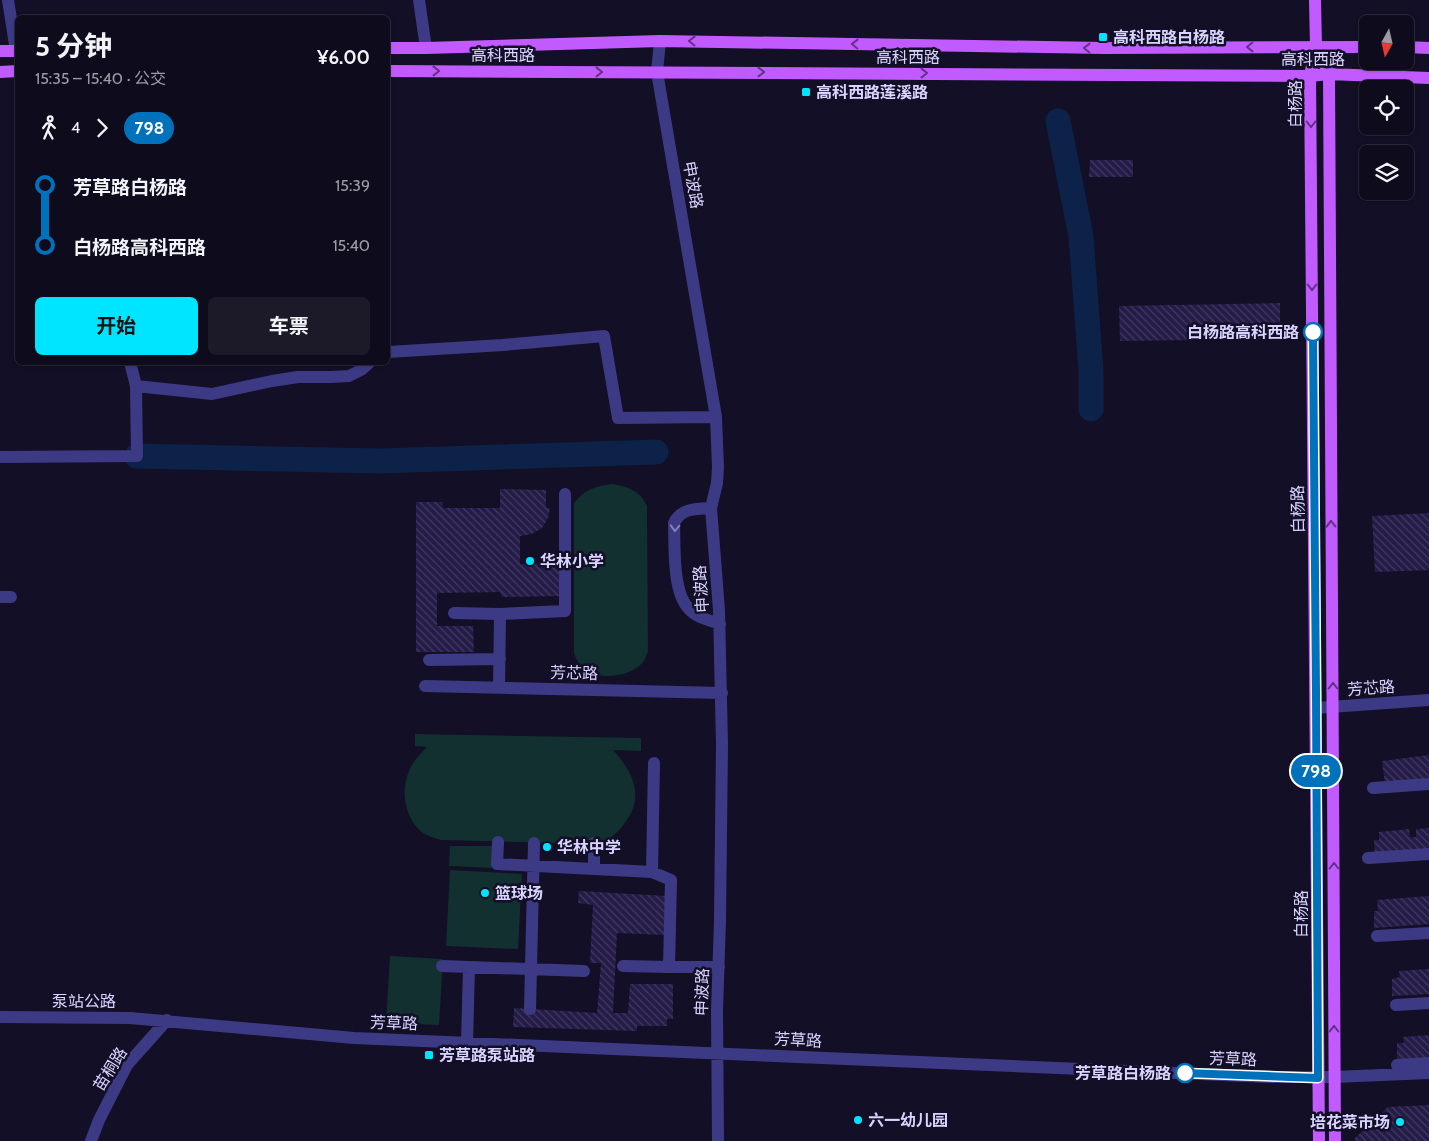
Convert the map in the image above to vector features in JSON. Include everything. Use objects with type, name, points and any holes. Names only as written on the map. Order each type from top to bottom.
[{"type":"main road","points":[[1314,0],[1316,46]]},
{"type":"main road","name":"高科西路","points":[[390,48],[660,41],[1104,48],[1359,47]]},
{"type":"main road","name":"白杨路","points":[[1316,46],[1329,74],[1335,1141]]},
{"type":"main road","name":"白杨路","points":[[1316,46],[1310,76],[1319,1141]]},
{"type":"main road","points":[[1414,47],[1429,48]]},
{"type":"main road","points":[[0,51],[15,51]]},
{"type":"main road","points":[[0,72],[15,71]]},
{"type":"main road","name":"高科西路","points":[[390,71],[1310,76],[1329,74],[1429,78]]},
{"type":"street","points":[[8,0],[15,40]]},
{"type":"street","points":[[419,0],[426,48]]},
{"type":"street","name":"申波路","points":[[660,41],[658,72],[716,417],[718,467],[717,483],[711,508],[720,624],[722,693],[722,841],[717,1052],[718,1141]]},
{"type":"street","points":[[390,352],[503,345],[604,336],[618,418],[716,417]]},
{"type":"street","points":[[0,457],[137,456],[136,386],[131,365]]},
{"type":"street","points":[[136,386],[212,394],[298,377],[331,378],[349,376],[367,365]]},
{"type":"street","points":[[454,613],[566,612],[565,494]]},
{"type":"street","points":[[711,508],[684,511],[677,516],[674,522],[678,585],[683,602],[689,609],[697,616],[720,624]]},
{"type":"street","points":[[499,688],[500,614]]},
{"type":"street","points":[[428,660],[500,659]]},
{"type":"street","name":"芳芯路","points":[[425,686],[722,693]]},
{"type":"street","name":"芳芯路","points":[[1316,708],[1429,700]]},
{"type":"street","points":[[652,872],[654,763]]},
{"type":"street","points":[[1374,788],[1429,784]]},
{"type":"street","points":[[498,842],[497,864],[652,872],[671,880],[669,967]]},
{"type":"street","points":[[530,1009],[534,843]]},
{"type":"street","points":[[594,843],[594,869]]},
{"type":"street","points":[[1368,858],[1429,854]]},
{"type":"street","points":[[1377,936],[1429,933]]},
{"type":"street","points":[[442,966],[584,971]]},
{"type":"street","points":[[623,966],[719,967]]},
{"type":"street","points":[[467,1043],[469,967]]},
{"type":"street","points":[[1396,1005],[1429,1003]]},
{"type":"street","name":"泵站公路","points":[[0,1018],[130,1018],[167,1020]]},
{"type":"street","name":"芳草路","points":[[167,1020],[319,1035],[467,1043],[1318,1078],[1429,1073]]},
{"type":"street","name":"苗桐路","points":[[91,1141],[99,1120],[127,1065],[167,1020]]},
{"type":"street","points":[[1398,1065],[1429,1063]]},
{"type":"green space","points":[[612,484],[633,490],[641,496],[647,506],[648,652],[643,662],[631,671],[615,676],[606,676],[590,673],[584,669],[574,653],[574,503],[590,489]]},
{"type":"green space","points":[[415,734],[641,738],[641,751],[613,750],[626,766],[634,784],[635,802],[632,812],[613,836],[591,844],[441,840],[432,837],[423,833],[417,827],[408,812],[406,803],[405,785],[410,769],[427,747],[415,746]]},
{"type":"green space","points":[[450,846],[496,846],[495,868],[449,866]]},
{"type":"green space","name":"篮球场","points":[[450,870],[522,874],[518,949],[446,946]]},
{"type":"green space","points":[[390,956],[443,959],[439,1025],[386,1023]]},
{"type":"building","points":[[1090,160],[1133,160],[1133,177],[1089,177]]},
{"type":"building","points":[[1280,303],[1280,339],[1120,341],[1119,306]]},
{"type":"building","points":[[500,489],[546,490],[546,508],[550,508],[548,518],[542,528],[532,534],[520,536],[520,564],[563,563],[563,596],[502,597],[500,592],[437,593],[437,626],[473,626],[474,652],[416,652],[416,502],[442,502],[443,508],[500,508]]},
{"type":"building","points":[[1429,513],[1429,570],[1375,572],[1372,516]]},
{"type":"building","points":[[1429,755],[1429,780],[1385,784],[1382,761]]},
{"type":"building","points":[[1429,828],[1429,852],[1375,856],[1374,840],[1379,840],[1379,832],[1409,829],[1410,837],[1416,837],[1416,829]]},
{"type":"building","points":[[579,891],[667,896],[664,935],[617,933],[613,1013],[628,1013],[630,984],[673,984],[673,1019],[667,1019],[667,1026],[637,1026],[637,1031],[513,1027],[514,1008],[597,1013],[601,963],[590,963],[593,905],[578,903]]},
{"type":"building","points":[[1429,896],[1429,924],[1374,928],[1374,911],[1378,911],[1377,900]]},
{"type":"building","points":[[1429,969],[1429,994],[1392,996],[1392,979],[1400,977],[1399,971]]},
{"type":"building","points":[[1429,1035],[1429,1058],[1397,1060],[1397,1043],[1404,1043],[1403,1037]]},
{"type":"building","name":"培花菜市场","points":[[1429,1105],[1429,1141],[1355,1141],[1355,1138],[1388,1107]]},
{"type":"waterway","points":[[1058,121],[1081,236],[1091,371],[1091,409]]},
{"type":"waterway","points":[[137,456],[380,461],[656,452]]},
{"type":"bus line","name":"798","points":[[1185,1073],[1318,1078],[1313,332]]},
{"type":"place","name":"高科西路白杨路","points":[[1103,37]]},
{"type":"place","name":"高科西路莲溪路","points":[[806,92]]},
{"type":"place","name":"白杨路高科西路","points":[[1313,332]]},
{"type":"place","name":"华林小学","points":[[530,561]]},
{"type":"place","name":"华林中学","points":[[547,847]]},
{"type":"place","name":"篮球场","points":[[485,893]]},
{"type":"place","name":"芳草路泵站路","points":[[429,1055]]},
{"type":"place","name":"芳草路白杨路","points":[[1185,1073]]},
{"type":"place","name":"六一幼儿园","points":[[858,1120]]},
{"type":"place","name":"培花菜市场","points":[[1400,1122]]}]
